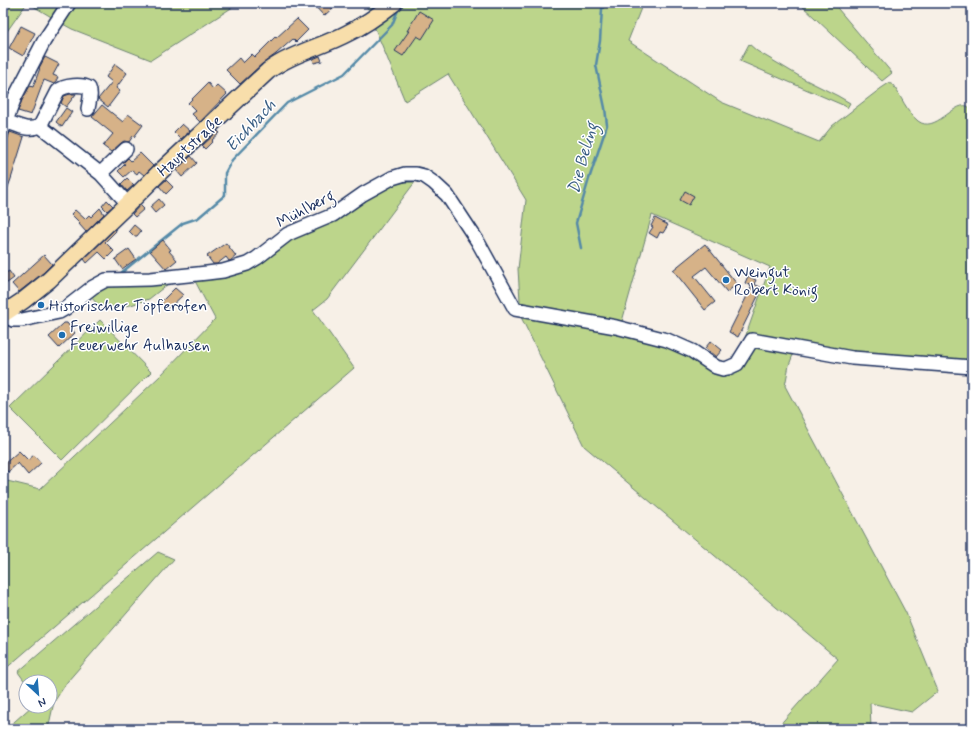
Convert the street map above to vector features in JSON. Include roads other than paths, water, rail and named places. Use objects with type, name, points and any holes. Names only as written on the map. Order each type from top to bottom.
[{"type":"main road","name":"Hauptstraße","points":[[3,313],[24,300],[44,283],[268,71],[284,60],[348,34],[375,18],[394,3]]},
{"type":"street","points":[[69,3],[44,41],[15,97],[4,125],[29,129],[40,126],[58,91],[60,88],[64,87],[83,85],[89,88],[91,95],[88,109]]},
{"type":"street","points":[[40,126],[101,174],[128,204]]},
{"type":"street","points":[[101,174],[103,170],[126,149]]},
{"type":"street","name":"Mühlberg","points":[[3,313],[13,320],[22,320],[55,313],[66,308],[93,287],[106,280],[150,279],[207,273],[247,264],[288,234],[333,215],[363,194],[392,178],[405,174],[416,174],[424,176],[434,183],[447,196],[478,242],[501,281],[515,309],[608,326],[667,340],[692,351],[716,367],[723,369],[737,364],[752,340],[852,358],[972,367]]},
{"type":"waterway","name":"Eichbach","points":[[121,273],[183,223],[198,218],[225,195],[225,173],[232,160],[287,103],[344,74],[392,25],[400,5],[410,3]]},
{"type":"waterway","name":"Die Beling","points":[[581,248],[576,223],[607,125],[596,65],[600,41],[602,9],[606,3]]},
{"type":"place","name":"Weingut Robert König","points":[[726,280]]},
{"type":"place","name":"Historischer Töpferofen","points":[[41,305]]},
{"type":"place","name":"Freiwillige Feuerwehr Aulhausen","points":[[62,335]]}]
